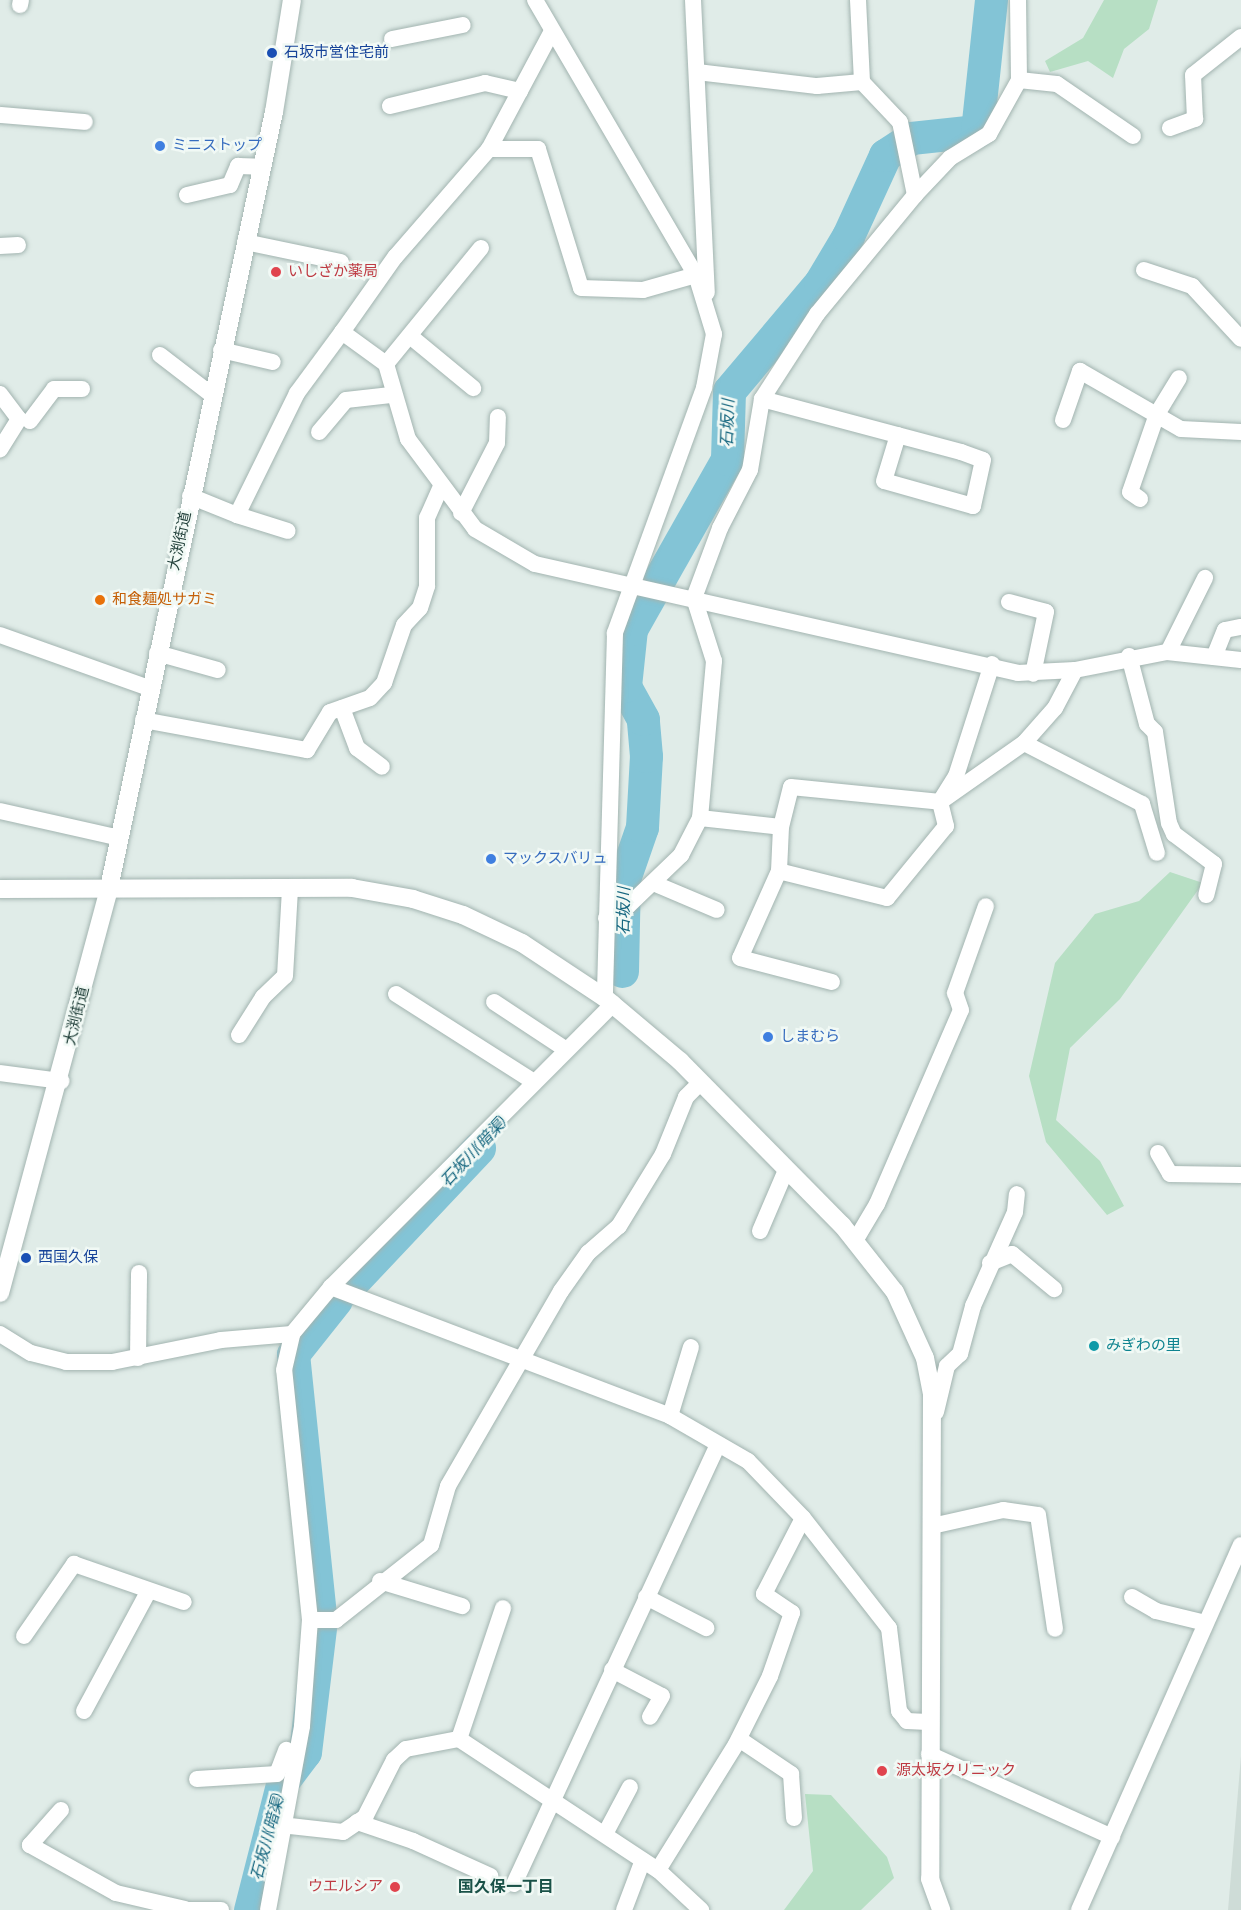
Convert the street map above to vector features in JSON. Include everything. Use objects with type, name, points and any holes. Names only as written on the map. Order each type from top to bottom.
[{"type":"street","name":"大渕街道","points":[[0,1293],[61,1081],[109,888],[149,688],[262,167],[292,0]]},
{"type":"street","points":[[268,1910],[290,1782],[290,1755],[310,1620],[284,1370],[292,1334],[330,1287],[531,1080],[565,1049],[609,1001],[617,912],[614,645],[704,388],[714,334],[696,275],[536,0]]},
{"type":"street","points":[[693,0],[707,306]]},
{"type":"street","points":[[858,0],[862,82],[900,122],[915,195]]},
{"type":"street","points":[[617,912],[681,855],[700,818],[714,661],[694,598],[720,528],[750,470],[762,399],[817,314],[915,195],[950,158],[989,134],[1019,80],[1018,0]]},
{"type":"street","points":[[392,39],[463,25]]},
{"type":"street","points":[[237,514],[297,393],[395,257],[489,149],[552,31]]},
{"type":"street","points":[[1170,128],[1195,119],[1193,75],[1241,38]]},
{"type":"street","points":[[697,72],[817,86],[862,82]]},
{"type":"street","points":[[1019,80],[1057,84],[1133,136]]},
{"type":"street","points":[[390,106],[485,83],[520,91]]},
{"type":"street","points":[[0,115],[85,122]]},
{"type":"street","points":[[489,149],[538,149],[581,288],[644,290],[696,275]]},
{"type":"street","points":[[188,195],[230,185],[238,165],[262,167]]},
{"type":"street","points":[[245,242],[341,262]]},
{"type":"street","points":[[0,246],[18,245]]},
{"type":"street","points":[[386,364],[481,248]]},
{"type":"street","points":[[1144,270],[1192,286],[1241,339]]},
{"type":"street","points":[[342,332],[386,364],[391,395],[408,440],[461,513],[475,529],[535,564],[1033,674],[1075,670],[1129,656],[1168,652],[1241,660]]},
{"type":"street","points":[[410,336],[473,388]]},
{"type":"street","points":[[221,350],[273,362]]},
{"type":"street","points":[[160,355],[212,395]]},
{"type":"street","points":[[1063,420],[1080,371],[1181,429],[1241,432]]},
{"type":"street","points":[[1140,499],[1130,492],[1157,414],[1179,378]]},
{"type":"street","points":[[30,421],[54,389],[82,389]]},
{"type":"street","points":[[0,394],[19,419],[0,449]]},
{"type":"street","points":[[319,432],[346,400],[391,395]]},
{"type":"street","points":[[762,399],[897,435],[983,460],[973,506],[884,481],[897,435]]},
{"type":"street","points":[[461,513],[497,442],[498,417]]},
{"type":"street","points":[[143,720],[307,750],[330,712],[370,698],[384,683],[404,625],[420,608],[427,586],[427,518],[442,485]]},
{"type":"street","points":[[190,496],[288,531]]},
{"type":"street","points":[[1168,652],[1205,578]]},
{"type":"street","points":[[1009,602],[1046,612],[1033,674]]},
{"type":"street","points":[[1214,657],[1225,630],[1241,627]]},
{"type":"street","points":[[0,635],[149,688]]},
{"type":"street","points":[[157,653],[218,670]]},
{"type":"street","points":[[1129,656],[1147,724],[1155,732],[1174,834],[1214,864],[1206,895]]},
{"type":"street","points":[[779,871],[887,898],[946,826],[940,802],[956,776],[992,664]]},
{"type":"street","points":[[832,982],[740,958],[779,871],[781,827],[791,787],[940,802],[1024,743],[1055,708],[1075,670]]},
{"type":"street","points":[[342,708],[357,748],[382,766]]},
{"type":"street","points":[[1024,743],[1142,804],[1157,853]]},
{"type":"street","points":[[0,811],[120,838]]},
{"type":"street","points":[[700,818],[781,827]]},
{"type":"street","points":[[652,883],[717,910]]},
{"type":"street","points":[[0,889],[352,888],[413,899],[463,915],[522,943],[609,1001],[701,1082],[855,1241],[896,1292],[911,1323],[925,1358],[934,1419],[928,1722],[930,1879],[940,1910]]},
{"type":"street","points":[[240,1035],[263,997],[285,976],[290,889]]},
{"type":"street","points":[[855,1241],[878,1203],[961,1010],[955,993],[986,906]]},
{"type":"street","points":[[396,994],[531,1080]]},
{"type":"street","points":[[494,1002],[565,1049]]},
{"type":"street","points":[[0,1073],[61,1081]]},
{"type":"street","points":[[310,1620],[336,1620],[380,1581],[431,1545],[448,1486],[522,1357],[588,1253],[619,1226],[663,1154],[686,1097],[701,1082]]},
{"type":"street","points":[[1158,1154],[1170,1174],[1241,1175]]},
{"type":"street","points":[[760,1231],[786,1170]]},
{"type":"street","points":[[934,1419],[947,1366],[960,1354],[990,1263],[1015,1212],[1017,1194]]},
{"type":"street","points":[[990,1263],[1012,1254],[1054,1289]]},
{"type":"street","points":[[138,1358],[139,1273]]},
{"type":"street","points":[[330,1287],[522,1357],[670,1416],[748,1461],[803,1518],[889,1628],[899,1711],[907,1721],[928,1722]]},
{"type":"street","points":[[0,1334],[31,1353],[66,1362],[138,1358],[221,1340],[292,1334]]},
{"type":"street","points":[[670,1416],[691,1347]]},
{"type":"street","points":[[514,1884],[718,1445]]},
{"type":"street","points":[[932,1526],[1003,1510],[1038,1515],[1056,1629]]},
{"type":"street","points":[[658,1870],[739,1739],[771,1676],[792,1613],[764,1594],[803,1518]]},
{"type":"street","points":[[1079,1910],[1241,1545]]},
{"type":"street","points":[[24,1636],[74,1564],[148,1592],[184,1602]]},
{"type":"street","points":[[380,1581],[462,1606]]},
{"type":"street","points":[[84,1711],[148,1592]]},
{"type":"street","points":[[646,1597],[706,1628]]},
{"type":"street","points":[[1132,1597],[1156,1611],[1206,1623]]},
{"type":"street","points":[[459,1739],[503,1608]]},
{"type":"street","points":[[612,1670],[662,1696],[650,1717]]},
{"type":"street","points":[[281,1825],[343,1832],[357,1822],[406,1749],[459,1739],[554,1797],[658,1870],[701,1910]]},
{"type":"street","points":[[739,1739],[791,1774],[794,1818]]},
{"type":"street","points":[[929,1754],[1112,1837]]},
{"type":"street","points":[[197,1779],[277,1774],[290,1755]]},
{"type":"street","points":[[605,1834],[630,1786]]},
{"type":"street","points":[[61,1810],[30,1845],[116,1893],[185,1909],[221,1910]]},
{"type":"street","points":[[357,1822],[490,1876]]},
{"type":"street","points":[[624,1910],[643,1860]]},
{"type":"shaded area","points":[[1241,1756],[1241,1910],[1228,1910]]},
{"type":"green space","points":[[1104,0],[1158,0],[1149,29],[1124,49],[1113,78],[1088,61],[1050,72],[1045,61],[1083,38]]},
{"type":"green space","points":[[1170,872],[1203,883],[1120,999],[1070,1048],[1056,1120],[1100,1161],[1124,1206],[1107,1215],[1046,1142],[1029,1076],[1055,963],[1095,914],[1139,901]]},
{"type":"green space","points":[[805,1794],[831,1795],[887,1857],[894,1878],[861,1910],[784,1910],[813,1871]]},
{"type":"waterway","name":"石坂川","points":[[622,971],[624,879],[642,827],[646,756],[643,719],[625,686],[631,629],[727,459],[729,391],[820,283],[848,236],[885,155],[911,138],[977,131],[991,0]]},
{"type":"waterway","name":"石坂川(暗渠)","points":[[346,1289],[479,1148]]},
{"type":"waterway","name":"石坂川(暗渠)","points":[[320,1615],[293,1354],[336,1300]]},
{"type":"waterway","name":"石坂川(暗渠)","points":[[250,1910],[283,1781],[305,1752],[320,1628]]},
{"type":"place","name":"石坂市営住宅前","points":[[272,53]]},
{"type":"place","name":"ミニストップ","points":[[160,146]]},
{"type":"place","name":"いしざか薬局","points":[[276,272]]},
{"type":"place","name":"和食麺処サガミ","points":[[100,600]]},
{"type":"place","name":"マックスバリュ","points":[[491,859]]},
{"type":"place","name":"しまむら","points":[[768,1037]]},
{"type":"place","name":"西国久保","points":[[26,1258]]},
{"type":"place","name":"みぎわの里","points":[[1094,1346]]},
{"type":"place","name":"源太坂クリニック","points":[[882,1771]]},
{"type":"place","name":"ウエルシア","points":[[395,1887]]},
{"type":"district","name":"国久保一丁目","points":[[506,1887]]}]
